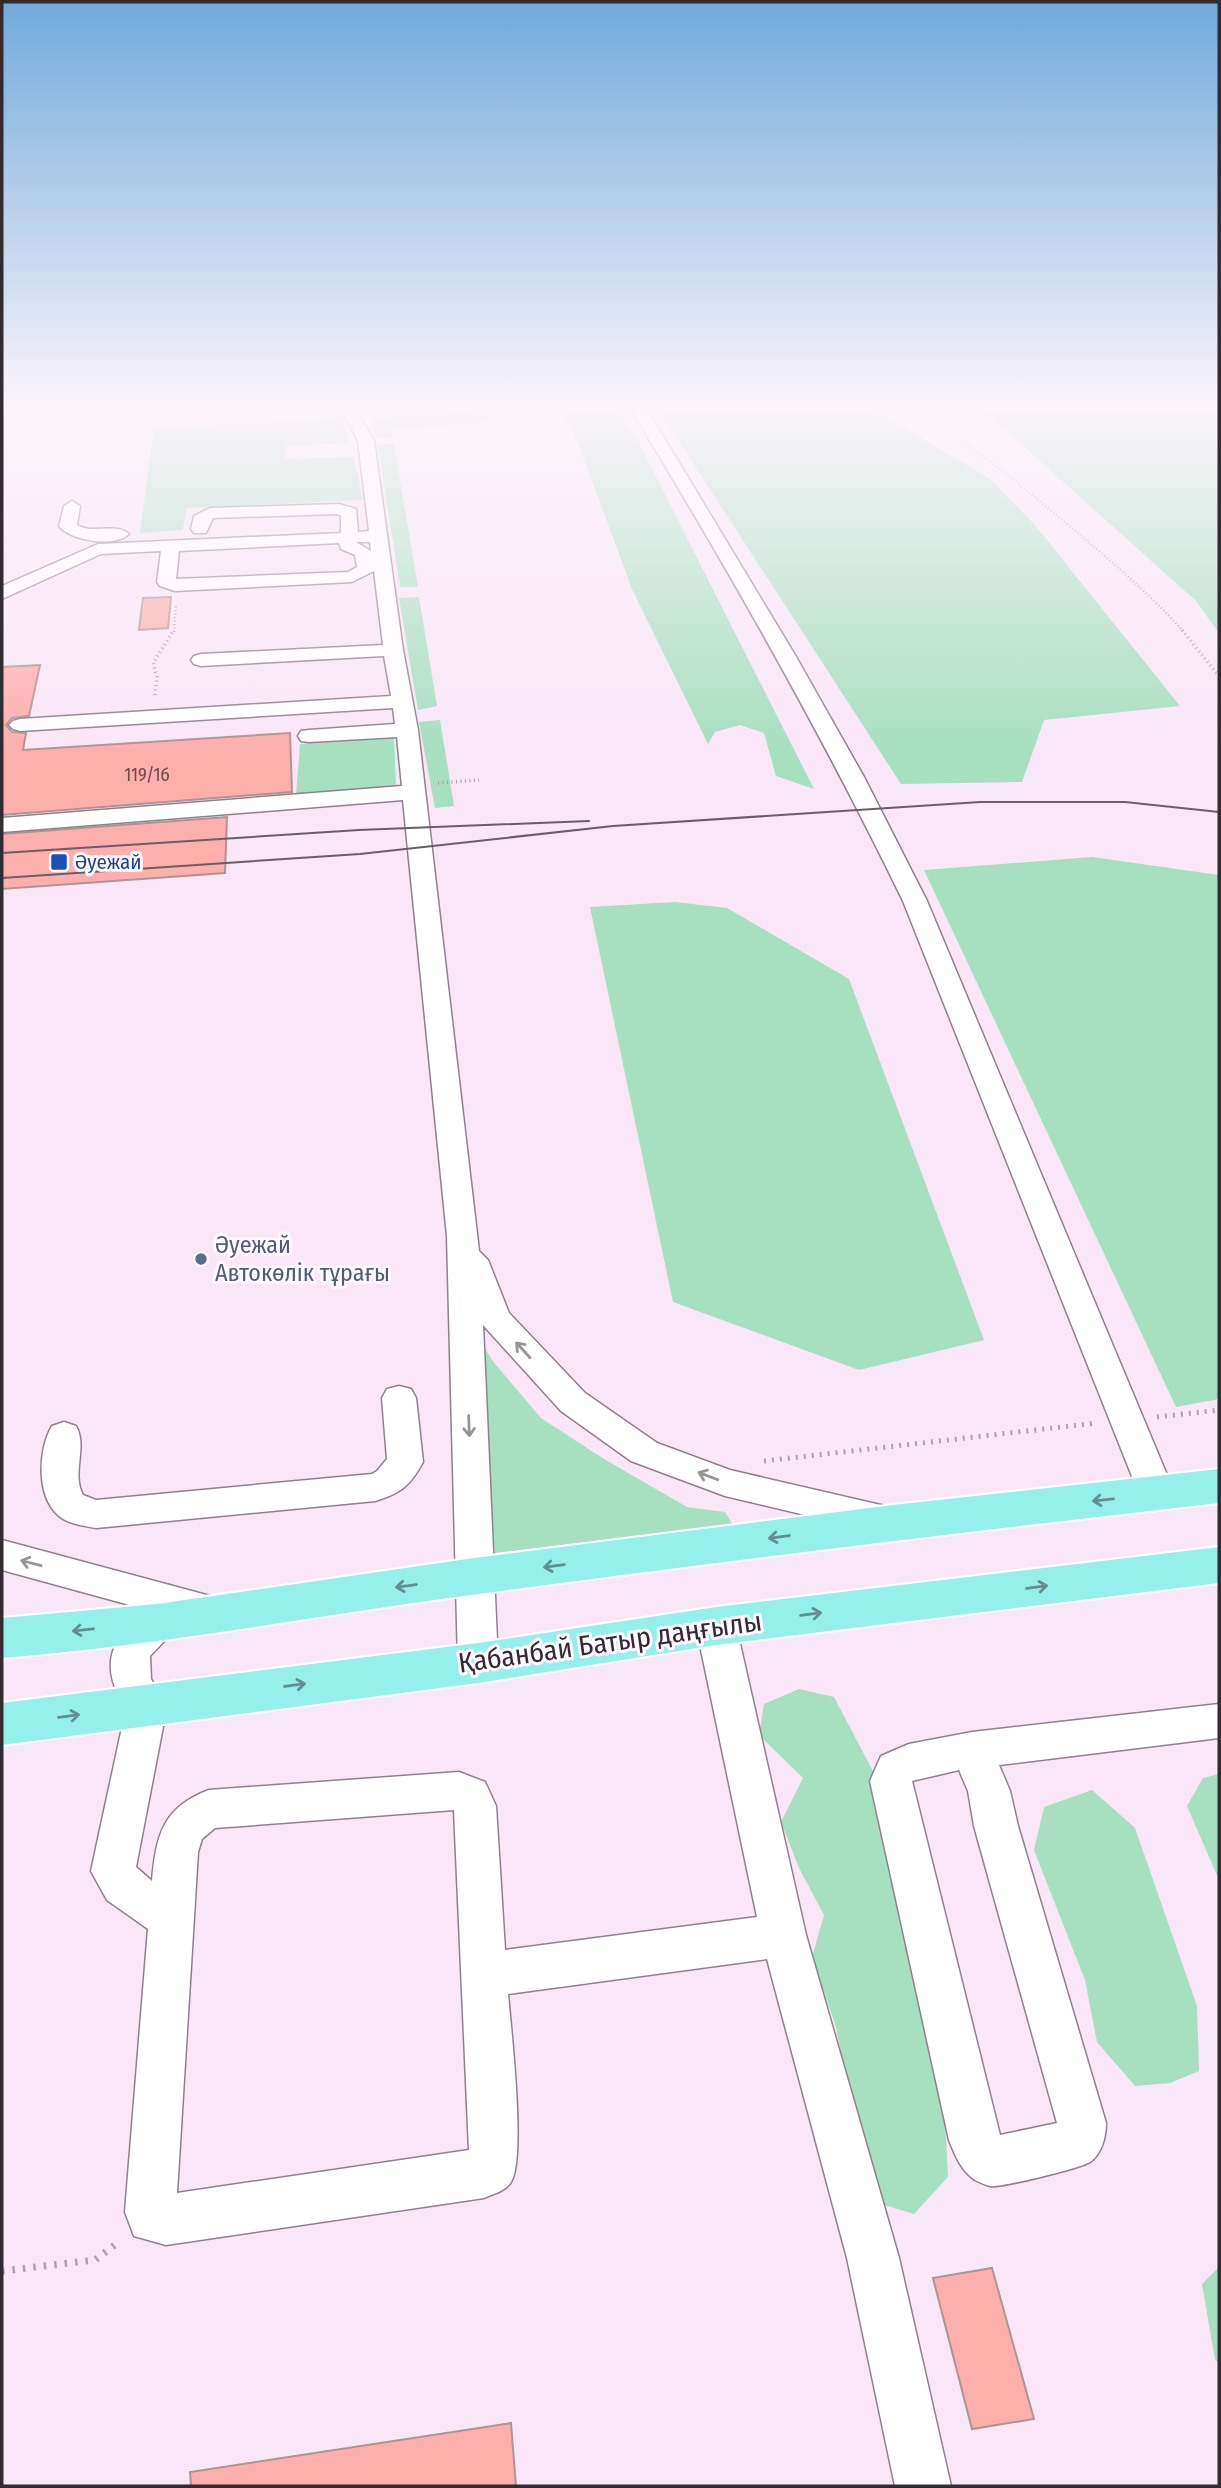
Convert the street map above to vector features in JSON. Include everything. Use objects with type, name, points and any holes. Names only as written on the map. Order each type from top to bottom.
[{"type":"main road","points":[[2,1638],[157,1623],[474,1576],[893,1522],[1219,1486]]},
{"type":"main road","name":"Қабанбай Батыр даңғылы","points":[[2,1724],[478,1662],[716,1626],[1219,1565]]},
{"type":"lane","points":[[69,519],[68,526],[78,533],[91,536],[200,529],[349,530],[380,536]]},
{"type":"lane","points":[[378,519],[393,650],[407,730],[463,1236],[478,1662]]},
{"type":"lane","points":[[707,519],[877,821],[915,901],[1157,1494]]},
{"type":"lane","points":[[2,593],[98,549],[330,538],[349,530]]},
{"type":"lane","points":[[171,544],[166,582],[175,585],[352,577],[364,572],[363,552],[330,538]]},
{"type":"lane","points":[[201,660],[393,650]]},
{"type":"lane","points":[[20,725],[403,701]]},
{"type":"lane","points":[[309,736],[407,730]]},
{"type":"lane","points":[[2,825],[413,789]]},
{"type":"lane","points":[[463,1236],[495,1318],[573,1402],[644,1452],[724,1482],[893,1522]]},
{"type":"lane","points":[[64,1435],[60,1489],[64,1499],[84,1513],[375,1487],[390,1481],[405,1462],[399,1398]]},
{"type":"lane","points":[[2,1555],[215,1613]]},
{"type":"lane","points":[[157,1623],[144,1634],[131,1652],[127,1670],[134,1689],[147,1706],[113,1871],[123,1886],[172,1919]]},
{"type":"lane","points":[[716,1626],[783,1935],[873,2258],[923,2486]]},
{"type":"lane","points":[[972,1750],[989,1791],[996,1826],[1082,2123],[1081,2134],[1073,2144],[992,2162],[979,2151],[974,2140],[891,1782],[896,1769],[909,1762],[972,1750],[1219,1721]]},
{"type":"lane","points":[[459,1791],[470,1795],[475,1806],[484,1975],[494,2156],[493,2166],[484,2173],[267,2207],[166,2220],[152,2218],[150,2213],[176,1852],[181,1833],[191,1818],[209,1809],[459,1791]]},
{"type":"lane","points":[[484,1975],[783,1935]]},
{"type":"path","points":[[1061,519],[1126,573],[1208,660],[1219,676]]},
{"type":"path","points":[[154,717],[157,677],[153,663],[159,650],[174,634],[177,606],[175,585]]},
{"type":"path","points":[[413,789],[480,780]]},
{"type":"path","points":[[758,1461],[1219,1410]]},
{"type":"path","points":[[2,2271],[95,2260],[152,2218]]},
{"type":"green space","points":[[142,519],[184,519],[183,530],[140,533]]},
{"type":"green space","points":[[390,519],[407,519],[418,587],[400,587]]},
{"type":"green space","points":[[606,519],[678,519],[814,789],[776,776],[764,733],[740,725],[715,732],[708,744],[632,589]]},
{"type":"green space","points":[[729,519],[1029,519],[1180,706],[1044,720],[1022,782],[901,784]]},
{"type":"green space","points":[[1105,519],[1219,519],[1219,633],[1196,601]]},
{"type":"green space","points":[[419,597],[437,706],[418,710],[399,598]]},
{"type":"green space","points":[[440,720],[454,806],[435,808],[419,722]]},
{"type":"green space","points":[[394,737],[396,786],[296,795],[300,744]]},
{"type":"green space","points":[[1092,857],[1219,875],[1219,1399],[1176,1407],[924,870]]},
{"type":"green space","points":[[675,902],[727,908],[849,979],[984,1340],[859,1370],[673,1302],[590,907]]},
{"type":"green space","points":[[475,1334],[495,1364],[541,1418],[604,1459],[687,1507],[725,1512],[733,1525],[495,1553]]},
{"type":"green space","points":[[799,1689],[834,1697],[885,1794],[941,2038],[948,2177],[914,2214],[881,2204],[860,2153],[836,2027],[812,1957],[824,1915],[799,1868],[781,1822],[803,1778],[759,1735],[764,1704]]},
{"type":"green space","points":[[1219,1774],[1219,1880],[1187,1806],[1203,1778]]},
{"type":"green space","points":[[1092,1790],[1135,1828],[1197,2006],[1199,2071],[1170,2083],[1135,2086],[1097,2042],[1085,1980],[1034,1850],[1044,1807]]},
{"type":"green space","points":[[1219,2267],[1219,2362],[1215,2360],[1202,2284]]},
{"type":"building","points":[[171,597],[168,628],[139,630],[143,598]]},
{"type":"building","points":[[40,665],[29,716],[12,718],[6,725],[12,732],[26,733],[23,750],[290,733],[292,792],[2,815],[2,667]]},
{"type":"building","points":[[227,817],[225,873],[2,889],[2,834]]},
{"type":"building","points":[[992,2268],[1034,2419],[972,2429],[933,2278]]},
{"type":"building","points":[[511,2423],[516,2486],[191,2486],[190,2472]]},
{"type":"tram line","points":[[2,878],[360,854],[613,826],[980,802],[1125,802],[1219,812]]},
{"type":"tram line","points":[[2,853],[359,830],[589,821]]},
{"type":"place","name":"Әуежай","points":[[59,862]]},
{"type":"place","name":"Әуежай Автокөлік тұрағы","points":[[201,1259]]}]
